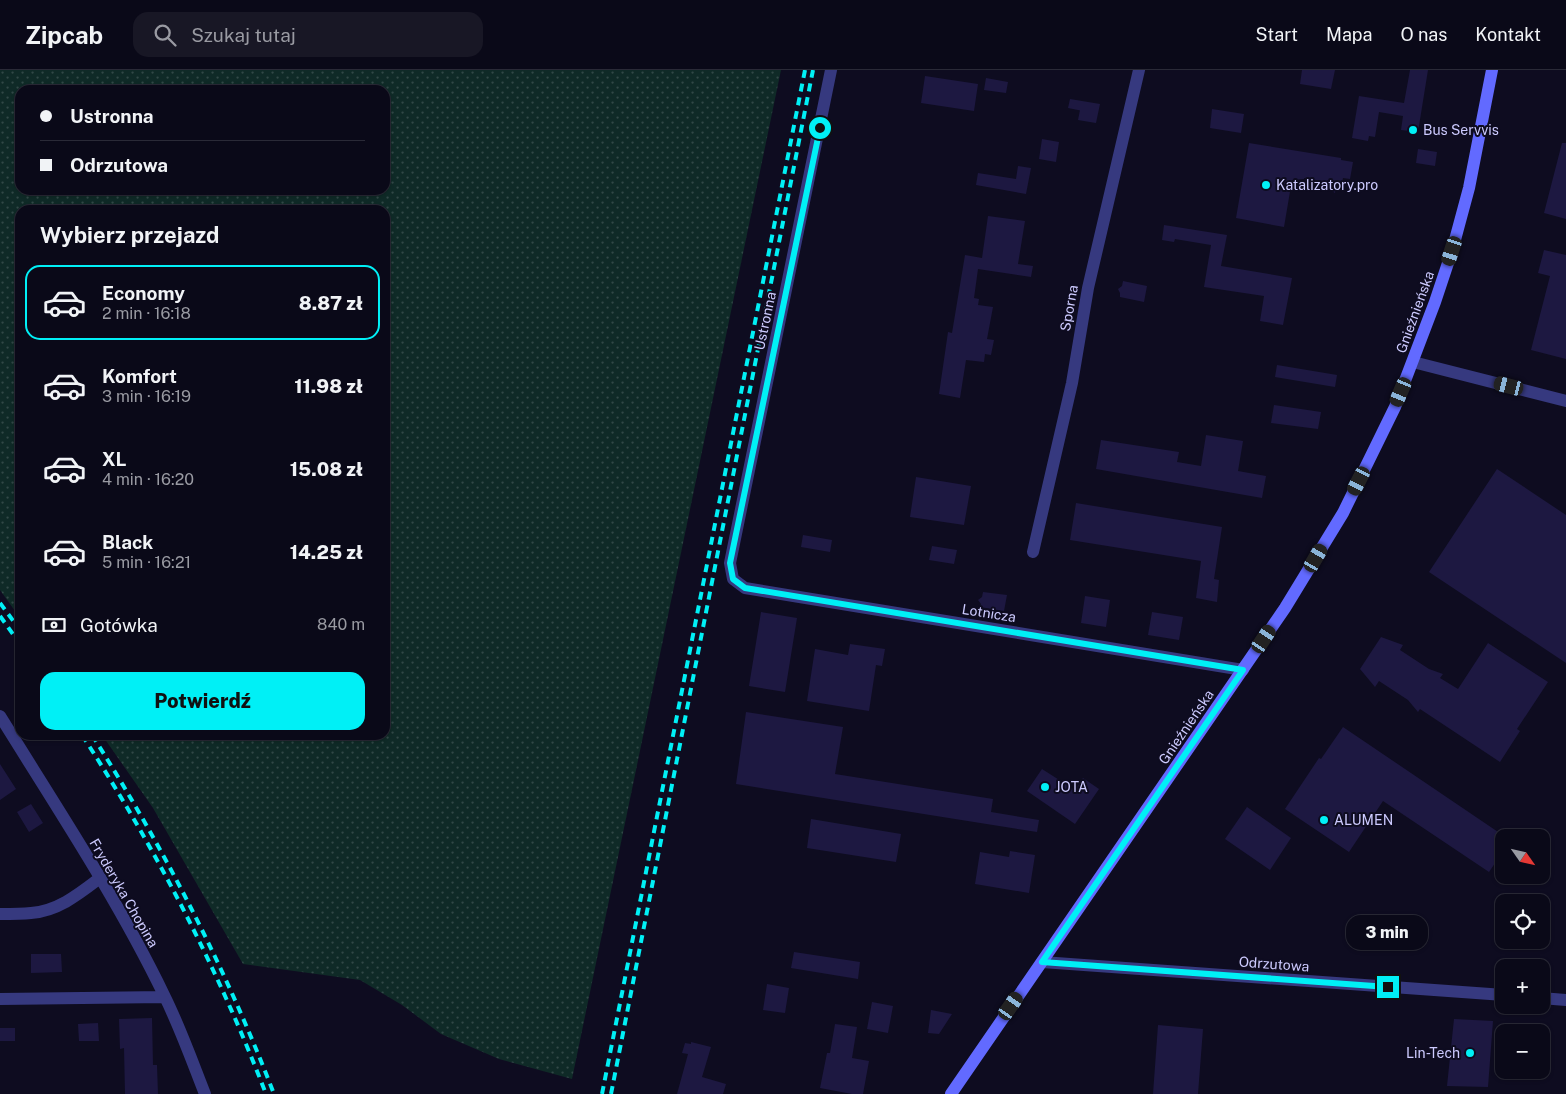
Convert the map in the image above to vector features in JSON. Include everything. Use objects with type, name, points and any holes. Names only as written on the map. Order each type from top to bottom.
[{"type":"main road","name":"Gnieźnieńska","points":[[950,1094],[1243,670],[1291,599],[1343,513],[1395,407],[1452,251],[1469,188],[1492,70]]},
{"type":"street","name":"Ustronna","points":[[733,579],[730,563],[832,70]]},
{"type":"street","name":"Sporna","points":[[1033,552],[1072,384],[1088,288],[1138,70]]},
{"type":"street","points":[[1413,362],[1566,401]]},
{"type":"street","name":"Lotnicza","points":[[733,579],[745,588],[1243,670]]},
{"type":"street","name":"Fryderyka Chopina","points":[[0,716],[100,878],[165,997],[204,1094]]},
{"type":"street","points":[[0,914],[32,913],[52,908],[73,898],[100,878]]},
{"type":"street","name":"Odrzutowa","points":[[1042,962],[1495,994]]},
{"type":"street","points":[[0,999],[165,997]]},
{"type":"street","points":[[1550,999],[1566,1000]]},
{"type":"green space","points":[[0,70],[781,70],[572,1079],[499,1059],[441,1034],[402,1005],[360,980],[243,964],[153,808],[105,740],[390,740],[390,205],[15,205],[15,611],[0,590]]},
{"type":"building","points":[[1302,70],[1335,70],[1331,89],[1300,84]]},
{"type":"building","points":[[1410,70],[1428,70],[1418,132],[1401,130],[1403,116],[1379,112],[1375,137],[1369,136],[1368,141],[1352,138],[1359,96],[1404,103]]},
{"type":"building","points":[[925,76],[978,84],[974,111],[921,103]]},
{"type":"building","points":[[986,78],[1008,82],[1006,93],[984,90]]},
{"type":"building","points":[[1070,99],[1100,104],[1096,123],[1078,120],[1080,110],[1068,108]]},
{"type":"building","points":[[1212,109],[1244,114],[1241,133],[1210,128]]},
{"type":"building","points":[[1042,139],[1059,142],[1056,162],[1039,159]]},
{"type":"building","name":"Katalizatory.pro","points":[[1249,143],[1341,158],[1341,160],[1353,162],[1350,179],[1343,178],[1342,183],[1337,182],[1335,193],[1327,188],[1322,181],[1304,178],[1292,180],[1284,227],[1236,218]]},
{"type":"building","points":[[1562,143],[1566,143],[1566,219],[1544,213]]},
{"type":"building","points":[[1418,149],[1437,152],[1435,166],[1416,163]]},
{"type":"building","points":[[1018,166],[1031,168],[1026,194],[976,185],[978,173],[1016,179]]},
{"type":"building","points":[[988,216],[1025,221],[1018,264],[1033,266],[1031,277],[978,269],[974,298],[979,299],[978,305],[993,307],[987,339],[994,340],[991,355],[985,354],[984,362],[966,360],[960,398],[939,394],[948,332],[952,333],[965,255],[982,258]]},
{"type":"building","points":[[1164,225],[1227,235],[1221,266],[1292,278],[1283,325],[1260,321],[1264,296],[1204,287],[1211,245],[1175,239],[1174,242],[1162,240]]},
{"type":"building","points":[[1544,250],[1566,255],[1566,359],[1531,350],[1550,276],[1538,273]]},
{"type":"building","points":[[1123,281],[1147,286],[1144,302],[1120,297],[1118,289],[1122,286]]},
{"type":"building","points":[[1277,365],[1337,375],[1335,387],[1275,377]]},
{"type":"building","points":[[1274,405],[1321,412],[1318,429],[1271,423]]},
{"type":"building","points":[[1206,435],[1243,441],[1238,471],[1266,476],[1262,498],[1096,469],[1101,440],[1179,452],[1177,462],[1201,466]]},
{"type":"building","points":[[1497,469],[1566,515],[1566,663],[1429,572]]},
{"type":"building","points":[[916,477],[971,486],[964,525],[910,517]]},
{"type":"building","points":[[1076,503],[1222,527],[1214,579],[1219,580],[1217,602],[1196,598],[1201,561],[1070,540]]},
{"type":"building","points":[[803,535],[832,540],[830,552],[801,547]]},
{"type":"building","points":[[932,546],[957,550],[954,564],[929,560]]},
{"type":"building","points":[[983,592],[1007,595],[1004,611],[980,607],[981,604],[978,600],[982,597]]},
{"type":"building","points":[[1085,596],[1110,600],[1106,627],[1081,623]]},
{"type":"building","points":[[761,612],[797,618],[785,692],[749,686]]},
{"type":"building","points":[[1152,612],[1183,617],[1179,640],[1148,635]]},
{"type":"building","points":[[1381,637],[1403,645],[1400,650],[1429,669],[1443,674],[1440,678],[1458,689],[1488,643],[1548,682],[1517,729],[1520,731],[1500,762],[1420,709],[1418,712],[1408,700],[1379,681],[1375,687],[1360,669]]},
{"type":"building","points":[[850,644],[885,649],[882,666],[876,665],[869,711],[807,701],[815,649],[848,655]]},
{"type":"building","points":[[746,712],[843,727],[835,774],[993,799],[991,812],[1039,820],[1037,832],[736,784]]},
{"type":"building","points":[[1343,727],[1495,830],[1495,863],[1489,872],[1383,801],[1349,852],[1285,809],[1319,758],[1321,759]]},
{"type":"building","points":[[0,764],[16,789],[0,800]]},
{"type":"building","points":[[1042,769],[1075,790],[1083,778],[1099,789],[1075,824],[1027,791]]},
{"type":"building","points":[[31,804],[43,823],[29,832],[17,812]]},
{"type":"building","points":[[1247,807],[1291,838],[1270,870],[1225,839]]},
{"type":"building","points":[[811,819],[901,834],[896,862],[807,848]]},
{"type":"building","points":[[1010,851],[1035,855],[1029,893],[975,884],[980,852],[1009,857]]},
{"type":"building","points":[[794,952],[860,962],[858,979],[791,968]]},
{"type":"building","points":[[31,954],[61,954],[62,972],[31,973]]},
{"type":"building","points":[[767,984],[789,988],[785,1013],[763,1010]]},
{"type":"building","points":[[872,1002],[893,1006],[888,1033],[867,1029]]},
{"type":"building","points":[[931,1010],[952,1014],[939,1034],[928,1033]]},
{"type":"building","points":[[152,1018],[153,1065],[157,1065],[158,1094],[125,1094],[124,1048],[120,1049],[119,1019]]},
{"type":"building","name":"Lin-Tech","points":[[1454,1019],[1493,1021],[1488,1087],[1447,1086]]},
{"type":"building","points":[[98,1023],[99,1041],[79,1041],[78,1024]]},
{"type":"building","points":[[835,1024],[857,1027],[852,1058],[869,1061],[863,1094],[852,1094],[820,1088],[827,1053],[830,1053]]},
{"type":"building","points":[[1158,1025],[1203,1029],[1198,1094],[1153,1094]]},
{"type":"building","points":[[0,1028],[15,1028],[15,1041],[0,1041]]},
{"type":"building","points":[[691,1042],[711,1047],[702,1077],[726,1084],[723,1094],[677,1094],[688,1054],[682,1053],[685,1043],[691,1044]]},
{"type":"railway","points":[[602,1094],[805,70]]},
{"type":"railway","points":[[611,1094],[813,70]]},
{"type":"railway","points":[[0,603],[15,623]]},
{"type":"railway","points":[[0,616],[15,637]]},
{"type":"railway","points":[[85,740],[160,865],[206,955],[266,1094]]},
{"type":"railway","points":[[95,740],[144,821],[192,910],[235,1001],[274,1094]]},
{"type":"place","name":"Bus Servvis","points":[[1413,130]]},
{"type":"place","name":"Katalizatory.pro","points":[[1266,185]]},
{"type":"place","name":"JOTA","points":[[1045,787]]},
{"type":"place","name":"ALUMEN","points":[[1324,820]]},
{"type":"place","name":"Lin-Tech","points":[[1470,1053]]},
{"type":"route","points":[[820,128],[730,563],[733,579],[745,588],[1243,670],[1042,962],[1388,987]]}]
